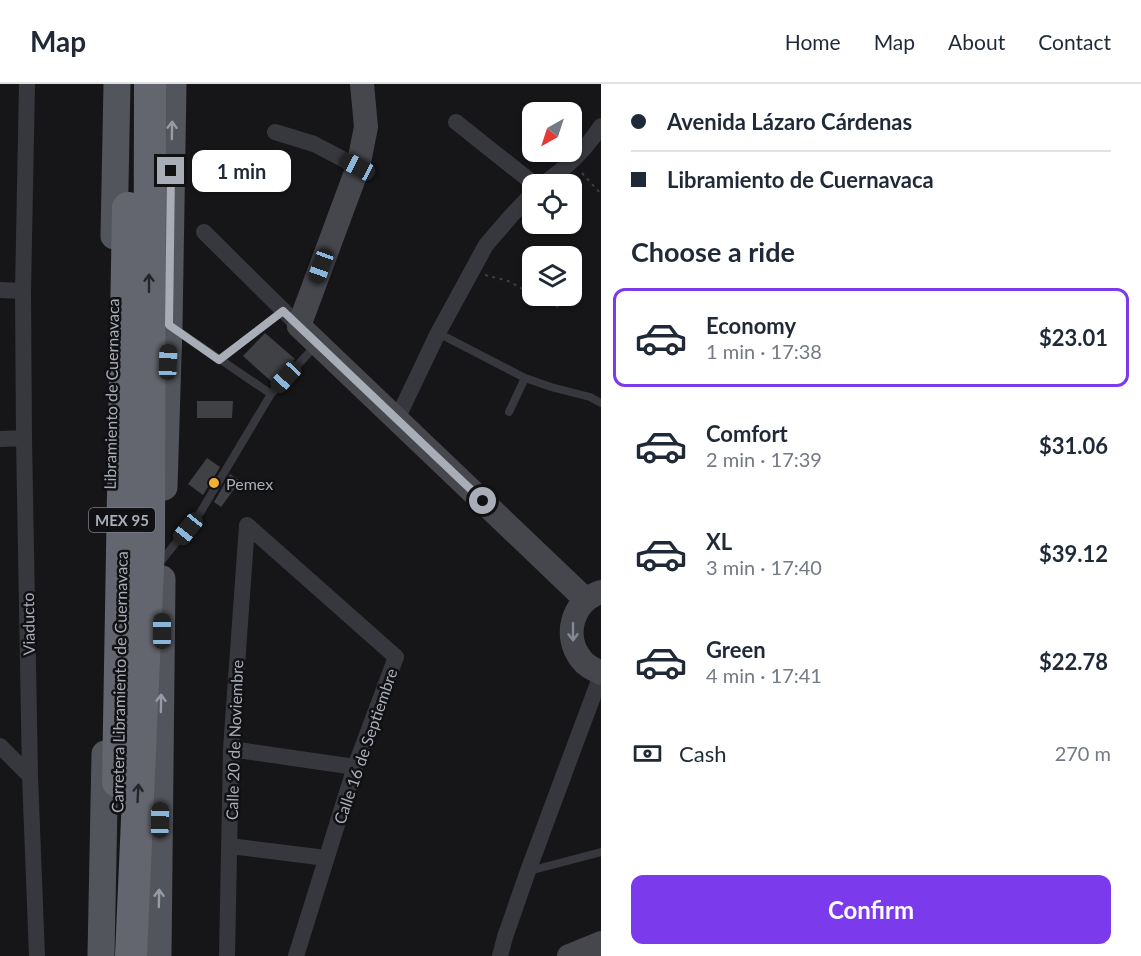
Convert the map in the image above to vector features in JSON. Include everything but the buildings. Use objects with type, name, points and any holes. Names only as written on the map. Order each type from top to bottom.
[{"type":"highway","name":"Carretera Libramiento de Cuernavaca","points":[[115,956],[131,84]]},
{"type":"highway","name":"Carretera Libramiento de Cuernavaca","points":[[131,956],[149,545],[150,84]]},
{"type":"main road","name":"Libramiento de Cuernavaca","points":[[101,956],[117,84]]},
{"type":"main road","name":"MEX 95","points":[[158,956],[162,560],[169,325],[172,84]]},
{"type":"street","name":"Viaducto","points":[[27,84],[23,291],[24,438],[30,776],[37,956]]},
{"type":"street","points":[[291,318],[358,167],[366,128],[362,84]]},
{"type":"street","points":[[456,122],[522,174]]},
{"type":"street","points":[[557,174],[572,163],[591,142],[601,126]]},
{"type":"street","points":[[274,132],[314,144],[358,167]]},
{"type":"street","points":[[398,419],[438,333],[486,245],[522,204]]},
{"type":"street","points":[[204,231],[317,344],[593,596],[578,608],[573,618],[572,641],[582,661],[601,674],[528,871],[500,956]]},
{"type":"street","points":[[0,290],[23,291]]},
{"type":"street","points":[[0,439],[24,438]]},
{"type":"street","name":"Calle 20 de Noviembre","points":[[227,956],[231,749],[247,525]]},
{"type":"street","name":"Calle 16 de Septiembre","points":[[247,525],[396,657],[355,767],[296,956]]},
{"type":"street","points":[[0,746],[30,776]]},
{"type":"street","points":[[231,749],[355,767]]},
{"type":"street","points":[[230,846],[326,858]]},
{"type":"lane","points":[[219,360],[291,318]]},
{"type":"lane","points":[[169,325],[271,394]]},
{"type":"lane","points":[[438,333],[525,378],[590,397],[601,403]]},
{"type":"lane","points":[[162,560],[200,513],[271,394],[317,344]]},
{"type":"lane","points":[[509,412],[525,378]]},
{"type":"lane","points":[[528,871],[601,852]]},
{"type":"path","points":[[572,163],[601,194]]},
{"type":"path","points":[[471,271],[508,281],[522,289]]},
{"type":"place","name":"Pemex","points":[[214,483]]},
{"type":"route","points":[[171,171],[169,325],[219,360],[283,311],[483,501]]}]
